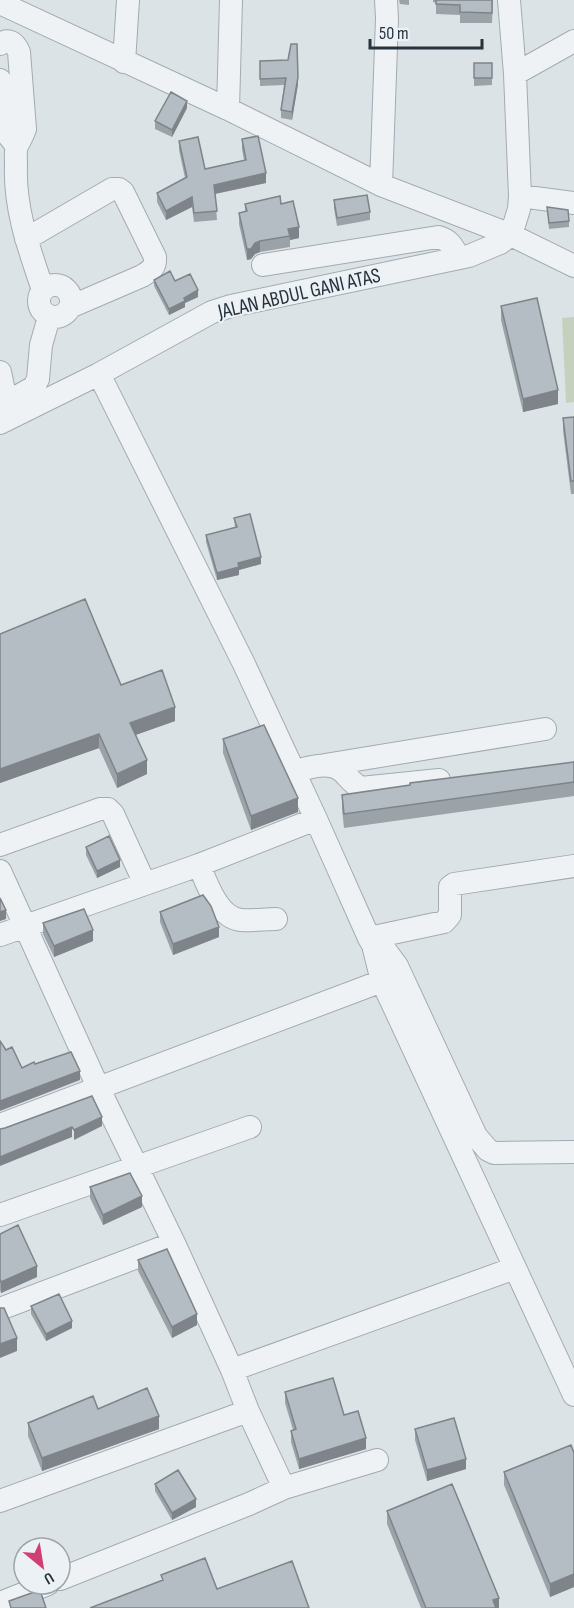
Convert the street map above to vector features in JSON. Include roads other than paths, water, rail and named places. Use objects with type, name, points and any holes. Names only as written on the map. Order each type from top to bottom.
[{"type":"street","points":[[124,62],[128,0]]},
{"type":"street","points":[[228,109],[231,0]]},
{"type":"street","points":[[381,185],[386,0]]},
{"type":"street","points":[[508,0],[515,74],[520,196],[519,210],[511,235]]},
{"type":"street","points":[[0,3],[228,109],[381,185],[511,235],[574,266]]},
{"type":"street","points":[[0,44],[5,40],[12,41],[19,52],[25,129],[17,146],[18,206],[42,290]]},
{"type":"street","points":[[515,74],[574,41]]},
{"type":"street","points":[[0,80],[8,135],[17,146]]},
{"type":"street","points":[[26,239],[112,189],[119,189],[123,192],[155,258],[154,267],[142,276],[70,307]]},
{"type":"street","points":[[520,196],[574,202]]},
{"type":"street","name":"JALAN ABDUL GANI ATAS","points":[[6,415],[99,374],[212,312],[231,306],[469,256],[500,243],[511,235]]},
{"type":"street","points":[[263,265],[438,237],[451,243],[459,258]]},
{"type":"street","points":[[54,285],[66,289],[70,294],[70,307],[67,313],[55,318],[43,314],[38,302],[42,290],[54,285]]},
{"type":"street","points":[[6,415],[34,387],[38,379],[41,345],[49,317]]},
{"type":"street","points":[[0,372],[6,415]]},
{"type":"street","points":[[99,374],[244,664],[294,771],[371,941],[382,981],[574,1395]]},
{"type":"street","points":[[294,771],[545,729]]},
{"type":"street","points":[[325,765],[338,768],[351,782],[361,788],[461,777]]},
{"type":"street","points":[[0,845],[104,808],[111,810],[145,885]]},
{"type":"street","points":[[0,935],[145,885],[316,819]]},
{"type":"street","points":[[199,865],[212,895],[226,915],[239,920],[276,919]]},
{"type":"street","points":[[371,941],[444,922],[450,915],[450,887],[454,884],[574,866]]},
{"type":"street","points":[[0,871],[98,1087],[232,1370],[284,1488]]},
{"type":"street","points":[[371,941],[386,951],[397,966],[480,1143],[494,1154],[574,1152]]},
{"type":"street","points":[[0,1125],[382,981]]},
{"type":"street","points":[[0,1215],[250,1127]]},
{"type":"street","points":[[0,1310],[174,1244]]},
{"type":"street","points":[[232,1370],[515,1268]]},
{"type":"street","points":[[0,1501],[249,1411]]},
{"type":"street","points":[[72,1574],[284,1488],[377,1460]]},
{"type":"street","points":[[0,1603],[18,1596]]}]
